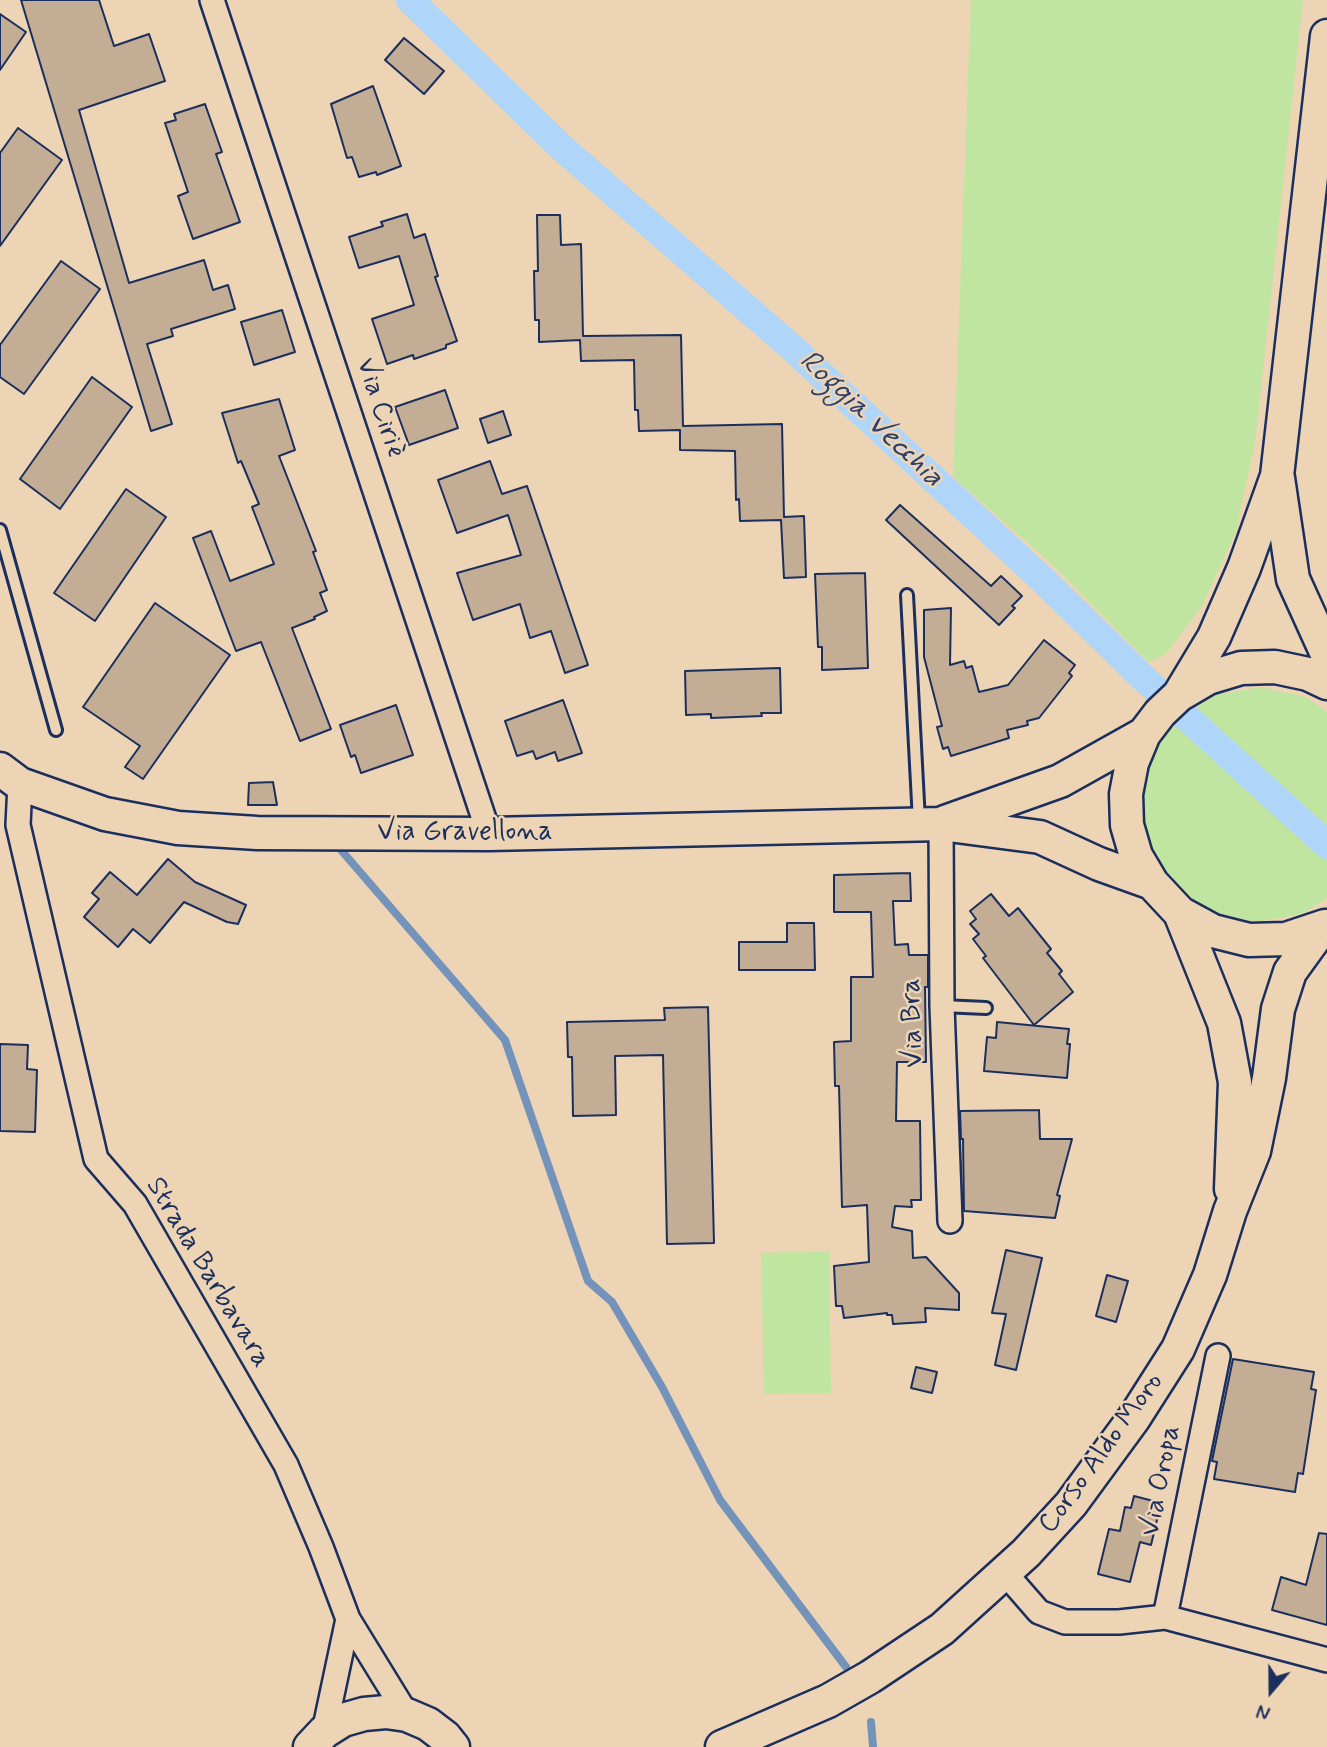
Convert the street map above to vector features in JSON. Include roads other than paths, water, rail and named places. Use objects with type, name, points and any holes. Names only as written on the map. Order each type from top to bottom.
[{"type":"main road","points":[[1324,926],[1286,939],[1249,940],[1213,931],[1181,913],[1152,883],[1136,856],[1127,825],[1126,794],[1132,763],[1214,637],[1244,568],[1277,476],[1327,36]]},
{"type":"main road","points":[[1277,476],[1293,579],[1327,654]]},
{"type":"main road","name":"Via Gravellona","points":[[930,824],[1060,781],[1208,678],[1241,668],[1275,667],[1308,674],[1327,683]]},
{"type":"main road","name":"Via Gravellona","points":[[7,776],[106,814],[178,828],[257,833],[489,834],[930,824],[1040,836],[1099,864],[1152,883]]},
{"type":"main road","name":"Corso Aldo Moro","points":[[1181,913],[1224,1023],[1235,1082],[1230,1210]]},
{"type":"main road","name":"Corso Aldo Moro","points":[[722,1747],[817,1706],[870,1677],[942,1629],[1026,1553],[1071,1504],[1134,1418],[1178,1349],[1210,1275],[1230,1210],[1254,1151],[1269,1078],[1278,1009],[1290,972],[1324,926]]},
{"type":"main road","points":[[312,1742],[343,1720],[364,1713],[386,1712],[407,1715],[428,1724],[449,1742],[478,1747]]},
{"type":"street","name":"Via Ciriè","points":[[212,0],[489,834]]},
{"type":"street","name":"Strada Barbavara","points":[[7,776],[96,1159],[135,1204],[286,1465],[321,1546],[348,1619],[407,1715]]},
{"type":"street","name":"Via Bra","points":[[930,824],[942,1006],[950,1221]]},
{"type":"street","name":"Via Oropa","points":[[1166,1617],[1218,1356]]},
{"type":"street","points":[[1005,1573],[1039,1612],[1065,1622],[1119,1622],[1166,1617],[1327,1660]]},
{"type":"street","points":[[312,1742],[348,1619]]},
{"type":"lane","points":[[0,530],[56,730]]},
{"type":"lane","points":[[907,594],[930,824]]},
{"type":"lane","points":[[942,1006],[986,1008]]},
{"type":"waterway","name":"Roggia Vecchia","points":[[410,0],[562,148],[789,345],[1045,582],[1139,674],[1327,845]]},
{"type":"waterway","points":[[341,850],[505,1040],[588,1281],[612,1302],[662,1387],[720,1500],[846,1667]]},
{"type":"waterway","points":[[871,1722],[873,1747]]}]
